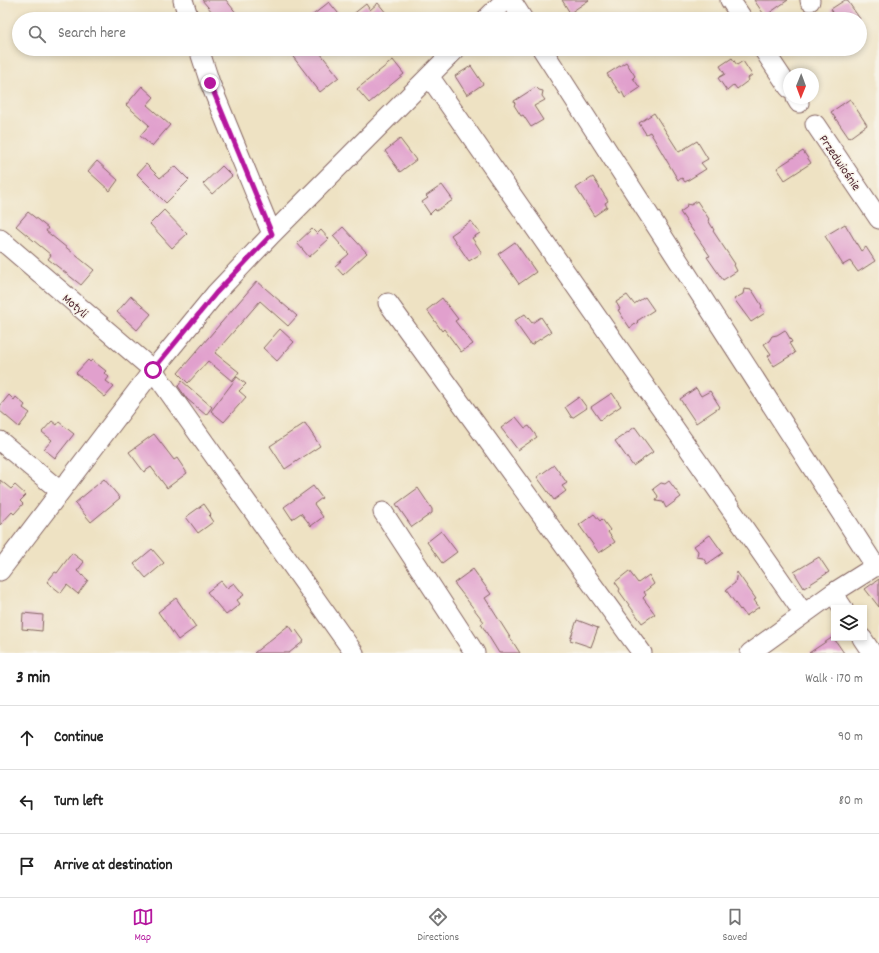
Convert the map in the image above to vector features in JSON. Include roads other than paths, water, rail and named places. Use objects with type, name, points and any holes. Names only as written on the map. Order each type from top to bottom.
[{"type":"street","points":[[182,0],[186,12]]},
{"type":"street","points":[[493,12],[505,0]]},
{"type":"street","points":[[511,0],[519,12]]},
{"type":"street","points":[[730,0],[738,12]]},
{"type":"street","points":[[201,56],[210,83],[272,234]]},
{"type":"street","points":[[0,571],[153,370],[216,293],[272,234],[449,56]]},
{"type":"street","points":[[547,56],[878,566],[838,601],[804,614],[772,647],[750,653]]},
{"type":"street","points":[[768,56],[783,78]]},
{"type":"street","points":[[429,76],[804,614]]},
{"type":"street","name":"Przedwiośnie","points":[[816,124],[879,219]]},
{"type":"street","name":"Motyli","points":[[0,239],[153,370],[351,649]]},
{"type":"street","points":[[388,303],[642,653]]},
{"type":"street","points":[[0,441],[60,491]]},
{"type":"street","points":[[383,512],[475,653]]},
{"type":"street","points":[[864,641],[872,653]]}]
